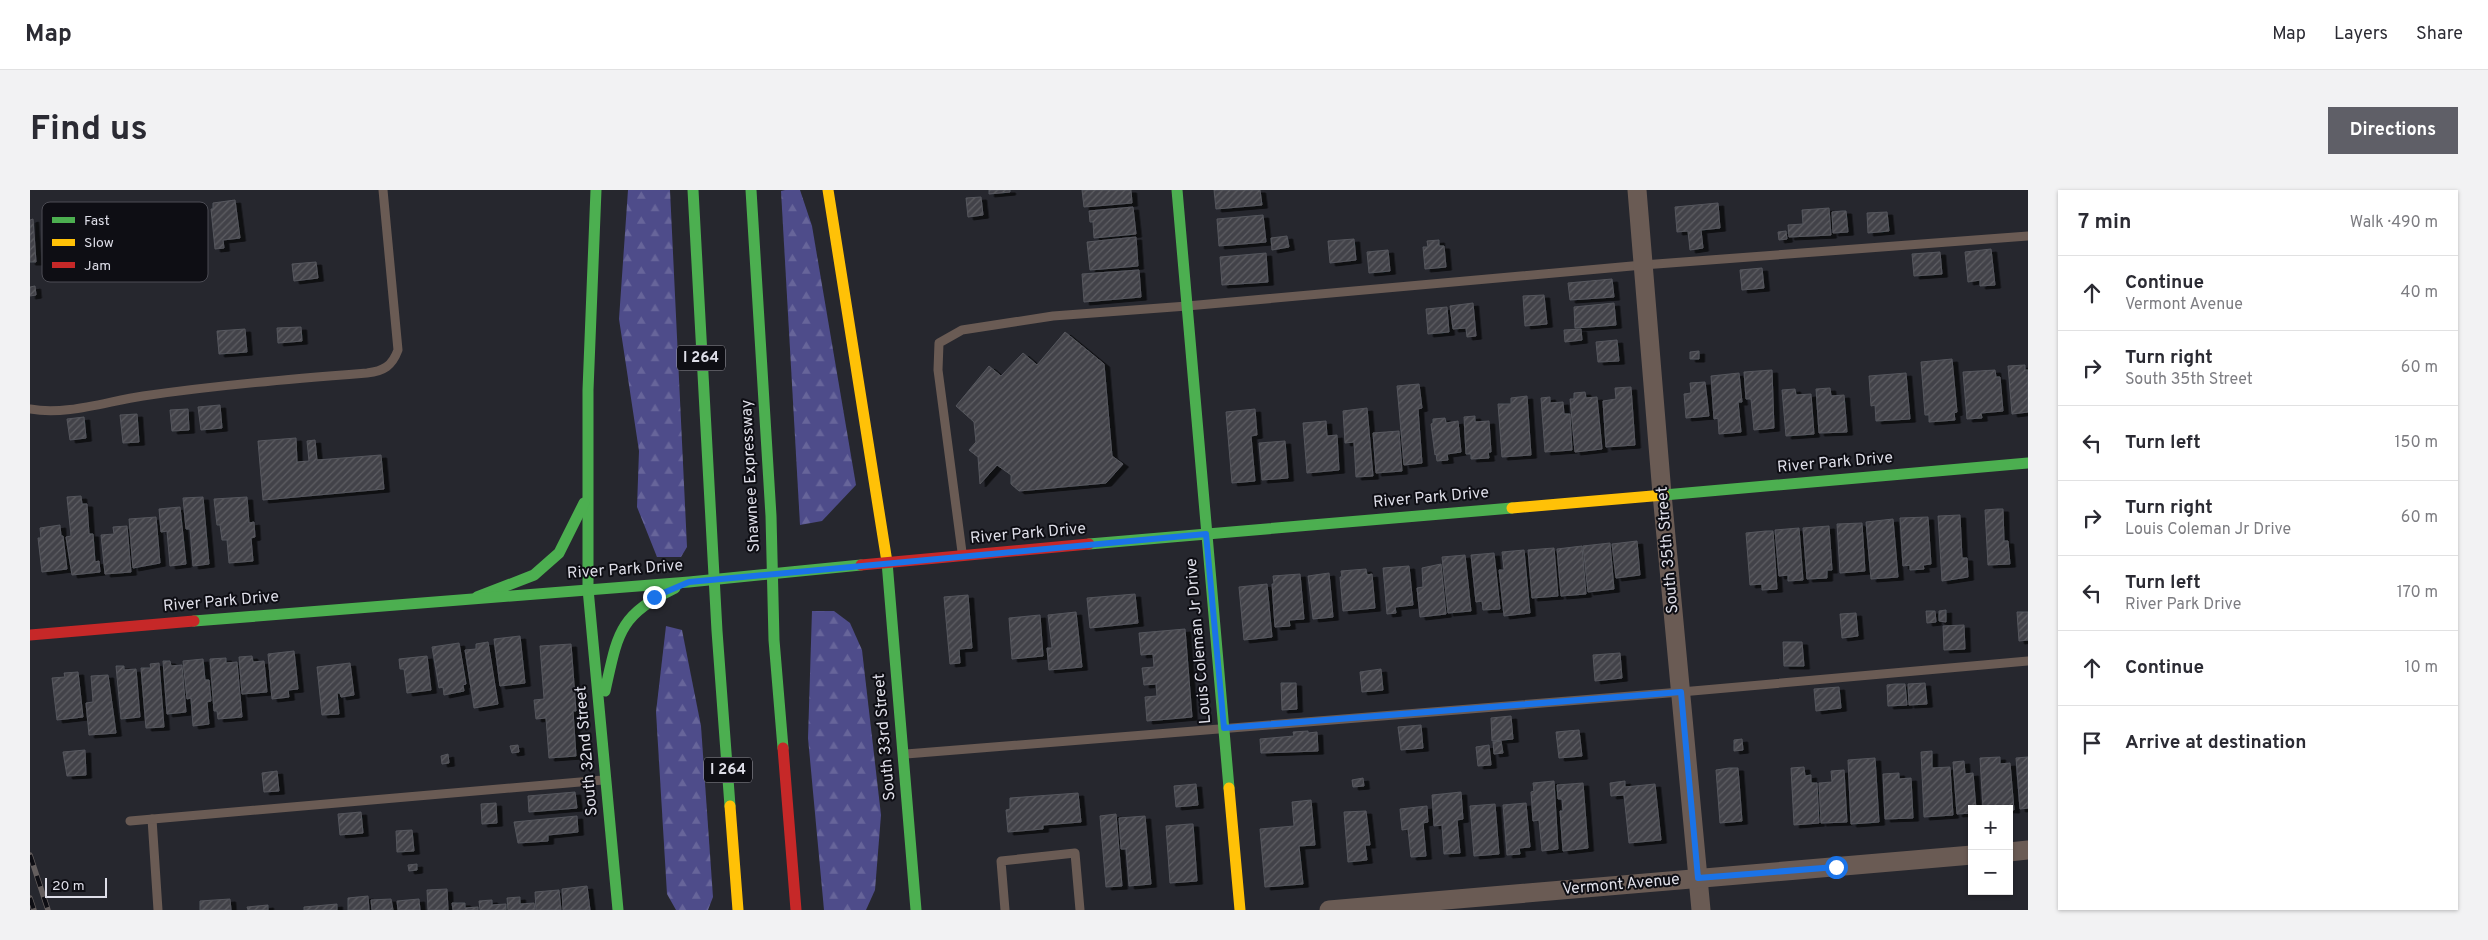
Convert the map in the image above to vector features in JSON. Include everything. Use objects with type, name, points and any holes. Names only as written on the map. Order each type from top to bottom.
[{"type":"main road","name":"South 32nd Street","points":[[596,190],[590,276],[586,499],[588,590],[618,910]]},
{"type":"main road","name":"I 264","points":[[693,190],[717,631],[738,910]]},
{"type":"main road","name":"Shawnee Expressway","points":[[750,190],[770,516],[774,640],[796,910]]},
{"type":"main road","name":"South 33rd Street","points":[[828,190],[887,562],[916,910]]},
{"type":"main road","name":"Louis Coleman Jr Drive","points":[[1177,190],[1240,910]]},
{"type":"main road","name":"River Park Drive","points":[[30,635],[477,597],[689,582],[887,562],[2028,463]]},
{"type":"main road","points":[[477,597],[534,575],[559,553],[586,499]]},
{"type":"main road","points":[[600,714],[622,626],[640,606],[689,582]]},
{"type":"street","name":"South 35th Street","points":[[1637,190],[1662,494],[1701,910]]},
{"type":"street","points":[[2013,852],[2028,850]]},
{"type":"street","name":"Vermont Avenue","points":[[1329,910],[1968,855]]},
{"type":"lane","points":[[30,409],[67,409],[142,396],[249,383],[367,373],[380,371],[388,367],[398,350],[383,190]]},
{"type":"lane","points":[[962,556],[938,370],[939,343],[962,330],[1053,316],[1644,265],[2028,236]]},
{"type":"lane","points":[[903,755],[1681,692],[2028,661]]},
{"type":"lane","points":[[130,820],[606,780]]},
{"type":"lane","points":[[152,819],[158,910]]},
{"type":"lane","points":[[1005,910],[1001,861],[1075,853],[1080,910]]},
{"type":"green space","points":[[628,190],[670,190],[687,547],[681,557],[657,557],[637,507],[639,451],[619,319]]},
{"type":"green space","points":[[800,190],[812,226],[856,485],[822,521],[800,525],[781,191]]},
{"type":"green space","points":[[812,611],[834,611],[850,623],[862,650],[881,815],[875,890],[866,910],[824,910],[808,738]]},
{"type":"green space","points":[[666,626],[682,630],[701,726],[713,897],[708,910],[676,910],[667,894],[656,712]]},
{"type":"building","points":[[989,190],[1010,190],[1010,192],[989,194]]},
{"type":"building","points":[[1082,190],[1131,190],[1132,203],[1084,207]]},
{"type":"building","points":[[1214,190],[1260,190],[1262,205],[1216,209]]},
{"type":"building","points":[[981,197],[983,215],[968,217],[966,198]]},
{"type":"building","points":[[235,200],[240,238],[223,240],[224,248],[215,249],[211,209],[213,209],[213,203]]},
{"type":"building","points":[[1718,203],[1720,228],[1701,230],[1703,248],[1690,250],[1688,231],[1677,232],[1675,207]]},
{"type":"building","points":[[1133,207],[1136,234],[1094,238],[1093,222],[1090,222],[1089,211]]},
{"type":"building","points":[[1829,208],[1831,235],[1789,237],[1788,225],[1803,224],[1802,210]]},
{"type":"building","points":[[1846,211],[1848,232],[1833,233],[1832,212]]},
{"type":"building","points":[[1887,212],[1889,231],[1868,233],[1867,213]]},
{"type":"building","points":[[1263,215],[1266,242],[1219,246],[1217,219]]},
{"type":"building","points":[[33,219],[36,262],[30,262],[30,220]]},
{"type":"building","points":[[1786,231],[1787,239],[1779,240],[1778,232]]},
{"type":"building","points":[[1287,236],[1289,247],[1272,250],[1271,238]]},
{"type":"building","points":[[1136,237],[1138,266],[1090,270],[1087,242]]},
{"type":"building","points":[[1354,239],[1356,260],[1330,263],[1328,241]]},
{"type":"building","points":[[1439,240],[1439,246],[1444,246],[1446,267],[1425,269],[1423,247],[1428,247],[1427,241]]},
{"type":"building","points":[[1991,249],[1995,285],[1980,286],[1980,280],[1968,282],[1965,252]]},
{"type":"building","points":[[1388,250],[1390,271],[1369,273],[1367,252]]},
{"type":"building","points":[[1940,252],[1942,274],[1914,276],[1912,254]]},
{"type":"building","points":[[1266,253],[1268,282],[1222,285],[1220,257]]},
{"type":"building","points":[[316,262],[318,278],[294,281],[292,264]]},
{"type":"building","points":[[1762,268],[1764,288],[1742,290],[1740,270]]},
{"type":"building","points":[[1139,270],[1141,297],[1084,302],[1082,274]]},
{"type":"building","points":[[1612,279],[1614,297],[1570,300],[1568,283]]},
{"type":"building","points":[[35,286],[36,295],[30,296],[30,287]]},
{"type":"building","points":[[1544,295],[1547,324],[1525,326],[1523,296]]},
{"type":"building","points":[[1473,303],[1476,336],[1467,337],[1466,328],[1453,329],[1450,306]]},
{"type":"building","points":[[1614,303],[1616,325],[1575,328],[1574,307]]},
{"type":"building","points":[[1447,307],[1449,332],[1428,334],[1426,309]]},
{"type":"building","points":[[301,327],[302,341],[278,343],[277,328]]},
{"type":"building","points":[[245,329],[247,352],[219,354],[217,331]]},
{"type":"building","points":[[1581,329],[1582,340],[1565,342],[1564,330]]},
{"type":"building","points":[[1065,332],[1104,364],[1112,456],[1123,464],[1106,483],[1019,491],[1011,484],[1011,475],[997,465],[980,484],[978,457],[969,450],[976,442],[974,422],[956,406],[989,366],[1001,376],[1023,353],[1037,365]]},
{"type":"building","points":[[1617,340],[1619,361],[1598,362],[1596,342]]},
{"type":"building","points":[[1699,351],[1699,359],[1690,359],[1690,352]]},
{"type":"building","points":[[1952,359],[1957,412],[1954,413],[1955,420],[1929,422],[1929,415],[1925,415],[1921,362]]},
{"type":"building","points":[[2025,365],[2025,370],[2028,370],[2028,412],[2012,414],[2008,366]]},
{"type":"building","points":[[1772,370],[1774,428],[1754,430],[1751,399],[1746,399],[1744,372]]},
{"type":"building","points":[[1995,370],[1996,377],[2000,377],[2003,411],[1981,413],[1982,418],[1967,419],[1963,372]]},
{"type":"building","points":[[1739,373],[1742,402],[1738,402],[1741,432],[1719,434],[1718,418],[1714,419],[1711,376]]},
{"type":"building","points":[[1906,373],[1910,419],[1876,421],[1875,405],[1871,406],[1869,376]]},
{"type":"building","points":[[1705,382],[1709,416],[1686,418],[1684,394],[1691,393],[1690,383]]},
{"type":"building","points":[[1419,384],[1422,408],[1418,409],[1422,463],[1404,465],[1397,386]]},
{"type":"building","points":[[1631,387],[1635,445],[1606,447],[1603,401],[1616,399],[1615,388]]},
{"type":"building","points":[[1830,388],[1831,396],[1844,395],[1847,432],[1819,433],[1816,389]]},
{"type":"building","points":[[1795,389],[1796,395],[1811,394],[1814,434],[1786,436],[1782,390]]},
{"type":"building","points":[[1585,392],[1586,398],[1597,397],[1602,449],[1575,452],[1570,399],[1574,399],[1574,393]]},
{"type":"building","points":[[1527,396],[1531,455],[1502,457],[1498,404],[1511,404],[1511,398]]},
{"type":"building","points":[[1550,397],[1550,403],[1563,402],[1564,414],[1570,414],[1572,450],[1545,452],[1541,398]]},
{"type":"building","points":[[220,405],[222,428],[201,430],[198,407]]},
{"type":"building","points":[[1367,408],[1373,476],[1356,477],[1354,442],[1345,443],[1343,411]]},
{"type":"building","points":[[188,409],[189,430],[172,431],[170,410]]},
{"type":"building","points":[[1255,409],[1257,435],[1251,436],[1255,481],[1232,483],[1226,412]]},
{"type":"building","points":[[137,414],[139,442],[123,443],[120,415]]},
{"type":"building","points":[[1475,416],[1475,422],[1489,421],[1491,452],[1488,452],[1489,458],[1471,459],[1471,454],[1466,454],[1464,417]]},
{"type":"building","points":[[84,417],[86,438],[70,440],[67,419]]},
{"type":"building","points":[[1445,418],[1446,423],[1458,421],[1461,452],[1447,454],[1448,460],[1437,461],[1431,424],[1433,419]]},
{"type":"building","points":[[1326,421],[1327,436],[1337,435],[1339,470],[1307,473],[1303,423]]},
{"type":"building","points":[[1399,431],[1402,471],[1376,473],[1373,433]]},
{"type":"building","points":[[296,438],[297,462],[309,461],[307,441],[315,440],[317,460],[381,455],[384,489],[263,500],[258,441]]},
{"type":"building","points":[[1285,441],[1288,478],[1262,480],[1259,443]]},
{"type":"building","points":[[81,496],[82,504],[87,504],[89,534],[93,534],[95,562],[99,561],[100,572],[72,575],[66,537],[71,536],[67,497]]},
{"type":"building","points":[[203,497],[209,564],[193,566],[190,529],[186,529],[183,498]]},
{"type":"building","points":[[247,497],[249,523],[254,522],[255,537],[251,538],[253,561],[229,563],[227,540],[222,540],[220,525],[217,525],[214,499]]},
{"type":"building","points":[[180,507],[186,564],[170,566],[167,531],[161,532],[159,509]]},
{"type":"building","points":[[2003,509],[2004,541],[2008,541],[2010,564],[1988,565],[1985,510]]},
{"type":"building","points":[[1960,515],[1962,558],[1967,558],[1968,577],[1942,581],[1938,516]]},
{"type":"building","points":[[156,517],[160,563],[133,568],[129,519]]},
{"type":"building","points":[[1928,517],[1931,564],[1923,565],[1924,569],[1910,570],[1910,565],[1903,566],[1900,518]]},
{"type":"building","points":[[1893,519],[1898,577],[1871,579],[1866,522]]},
{"type":"building","points":[[1862,523],[1865,571],[1840,573],[1837,524]]},
{"type":"building","points":[[60,525],[67,569],[42,572],[38,538],[41,538],[40,528]]},
{"type":"building","points":[[127,526],[131,572],[105,574],[101,535],[114,534],[113,527]]},
{"type":"building","points":[[1829,526],[1832,570],[1827,570],[1827,578],[1807,579],[1803,528]]},
{"type":"building","points":[[1799,528],[1803,580],[1788,581],[1788,575],[1779,576],[1775,530]]},
{"type":"building","points":[[1773,531],[1777,589],[1762,590],[1762,584],[1750,585],[1746,533]]},
{"type":"building","points":[[1637,541],[1640,575],[1616,578],[1612,544]]},
{"type":"building","points":[[1610,543],[1614,589],[1588,592],[1583,546]]},
{"type":"building","points":[[1582,546],[1586,594],[1561,596],[1557,549]]},
{"type":"building","points":[[1554,548],[1558,596],[1532,598],[1528,550]]},
{"type":"building","points":[[1524,550],[1530,613],[1504,616],[1499,570],[1504,570],[1502,552]]},
{"type":"building","points":[[1494,553],[1500,609],[1483,610],[1482,601],[1476,602],[1471,555]]},
{"type":"building","points":[[1465,555],[1471,611],[1448,613],[1442,557]]},
{"type":"building","points":[[1441,564],[1446,614],[1420,617],[1417,588],[1423,587],[1422,568]]},
{"type":"building","points":[[1409,566],[1413,605],[1395,607],[1396,613],[1387,614],[1383,568]]},
{"type":"building","points":[[1366,569],[1367,575],[1372,574],[1375,608],[1343,611],[1341,571]]},
{"type":"building","points":[[1329,573],[1333,617],[1313,619],[1308,576]]},
{"type":"building","points":[[1300,574],[1304,619],[1289,620],[1290,626],[1275,627],[1273,576]]},
{"type":"building","points":[[1267,584],[1272,637],[1244,640],[1239,587]]},
{"type":"building","points":[[1135,594],[1138,623],[1090,628],[1087,598]]},
{"type":"building","points":[[968,595],[972,648],[959,649],[960,663],[950,664],[944,597]]},
{"type":"building","points":[[1946,610],[1946,622],[1939,621],[1939,611]]},
{"type":"building","points":[[1926,611],[1935,611],[1936,622],[1927,623]]},
{"type":"building","points":[[1076,612],[1082,667],[1049,670],[1047,648],[1052,648],[1048,615]]},
{"type":"building","points":[[2017,612],[2028,612],[2028,640],[2019,641]]},
{"type":"building","points":[[1856,613],[1858,636],[1842,638],[1840,614]]},
{"type":"building","points":[[1040,615],[1043,656],[1012,659],[1009,618]]},
{"type":"building","points":[[1964,625],[1965,649],[1944,650],[1943,626]]},
{"type":"building","points":[[1185,629],[1192,717],[1147,721],[1145,697],[1157,696],[1156,684],[1144,685],[1142,668],[1154,667],[1153,654],[1141,655],[1139,633]]},
{"type":"building","points":[[520,636],[525,683],[500,686],[494,639]]},
{"type":"building","points":[[488,642],[498,704],[474,708],[465,650],[476,649],[476,644]]},
{"type":"building","points":[[1783,642],[1802,642],[1804,666],[1784,666]]},
{"type":"building","points":[[459,643],[466,684],[463,685],[464,691],[444,695],[443,687],[439,688],[432,647]]},
{"type":"building","points":[[571,644],[576,711],[573,711],[576,756],[549,758],[546,718],[536,719],[534,700],[544,699],[540,646]]},
{"type":"building","points":[[294,651],[298,689],[288,690],[289,697],[272,699],[268,654]]},
{"type":"building","points":[[1620,653],[1622,678],[1595,681],[1593,655]]},
{"type":"building","points":[[252,656],[253,662],[264,661],[267,692],[242,694],[239,657]]},
{"type":"building","points":[[427,656],[431,690],[407,693],[404,669],[400,669],[399,659]]},
{"type":"building","points":[[226,658],[226,663],[237,662],[242,717],[218,719],[217,711],[214,711],[210,659]]},
{"type":"building","points":[[203,659],[205,680],[209,680],[211,701],[207,702],[209,724],[193,726],[191,698],[187,699],[183,661]]},
{"type":"building","points":[[163,661],[170,661],[171,666],[182,665],[186,712],[167,714]]},
{"type":"building","points":[[159,663],[164,727],[146,728],[141,668],[151,668],[150,664]]},
{"type":"building","points":[[350,663],[354,695],[341,697],[340,693],[337,693],[339,714],[322,715],[317,667]]},
{"type":"building","points":[[116,666],[124,666],[124,670],[136,669],[140,717],[121,719]]},
{"type":"building","points":[[1381,669],[1383,690],[1362,692],[1360,672]]},
{"type":"building","points":[[78,672],[83,717],[57,720],[52,678],[65,677],[64,673]]},
{"type":"building","points":[[108,675],[116,733],[89,735],[86,703],[93,702],[91,676]]},
{"type":"building","points":[[1281,683],[1296,683],[1297,709],[1282,710]]},
{"type":"building","points":[[1925,683],[1927,704],[1909,705],[1908,684]]},
{"type":"building","points":[[1905,684],[1907,705],[1888,706],[1887,685]]},
{"type":"building","points":[[1839,687],[1841,708],[1816,711],[1814,689]]},
{"type":"building","points":[[1511,716],[1513,739],[1492,741],[1491,718]]},
{"type":"building","points":[[1421,725],[1423,748],[1401,750],[1398,727]]},
{"type":"building","points":[[1579,730],[1582,756],[1559,758],[1556,732]]},
{"type":"building","points":[[1308,731],[1308,733],[1317,732],[1318,751],[1261,753],[1260,739],[1294,736],[1293,732]]},
{"type":"building","points":[[1742,739],[1743,750],[1734,751],[1734,740]]},
{"type":"building","points":[[1501,741],[1503,753],[1494,754],[1493,742]]},
{"type":"building","points":[[518,745],[519,752],[512,753],[510,746]]},
{"type":"building","points":[[1489,745],[1491,765],[1478,766],[1476,747]]},
{"type":"building","points":[[85,750],[86,775],[67,776],[63,752]]},
{"type":"building","points":[[1932,751],[1932,768],[1950,767],[1953,815],[1924,817],[1921,752]]},
{"type":"building","points":[[448,754],[449,763],[442,764],[441,756]]},
{"type":"building","points":[[2000,757],[2000,764],[2010,763],[2014,810],[2013,805],[1983,805],[1980,758]]},
{"type":"building","points":[[2028,757],[2028,808],[2020,809],[2016,758]]},
{"type":"building","points":[[1875,758],[1879,822],[1851,824],[1848,760]]},
{"type":"building","points":[[1964,761],[1965,774],[1973,773],[1976,805],[1968,805],[1968,813],[1957,814],[1953,762]]},
{"type":"building","points":[[1804,767],[1805,776],[1811,775],[1811,783],[1817,783],[1819,823],[1794,825],[1791,768]]},
{"type":"building","points":[[1738,768],[1742,821],[1720,823],[1716,770]]},
{"type":"building","points":[[1844,770],[1847,822],[1821,823],[1819,783],[1832,782],[1831,771]]},
{"type":"building","points":[[277,771],[279,791],[264,792],[262,773]]},
{"type":"building","points":[[1899,773],[1899,779],[1911,778],[1913,818],[1885,819],[1883,774]]},
{"type":"building","points":[[1363,778],[1364,786],[1353,787],[1352,780]]},
{"type":"building","points":[[1554,781],[1558,849],[1542,851],[1539,820],[1533,821],[1531,792],[1534,791],[1533,783]]},
{"type":"building","points":[[1625,781],[1625,787],[1655,784],[1661,840],[1629,843],[1624,795],[1611,796],[1610,783]]},
{"type":"building","points":[[1583,783],[1588,848],[1563,851],[1560,811],[1563,811],[1562,799],[1558,799],[1557,785]]},
{"type":"building","points":[[1196,784],[1198,805],[1176,807],[1174,786]]},
{"type":"building","points":[[575,792],[577,808],[529,812],[528,796]]},
{"type":"building","points":[[1461,792],[1463,819],[1457,820],[1460,853],[1444,854],[1442,825],[1434,826],[1432,795]]},
{"type":"building","points":[[1078,793],[1081,822],[1043,825],[1043,829],[1008,832],[1006,810],[1010,809],[1010,798]]},
{"type":"building","points":[[1311,800],[1315,845],[1299,846],[1303,884],[1265,887],[1260,829],[1294,826],[1292,802]]},
{"type":"building","points":[[496,803],[497,823],[482,824],[481,804]]},
{"type":"building","points":[[1526,803],[1530,847],[1519,848],[1520,854],[1507,855],[1503,805]]},
{"type":"building","points":[[1495,804],[1499,854],[1474,856],[1470,806]]},
{"type":"building","points":[[1427,806],[1428,822],[1423,823],[1426,856],[1411,857],[1408,829],[1402,830],[1400,809]]},
{"type":"building","points":[[1366,811],[1370,845],[1365,845],[1367,860],[1348,862],[1344,812]]},
{"type":"building","points":[[361,812],[363,833],[340,835],[338,814]]},
{"type":"building","points":[[1116,814],[1122,886],[1106,887],[1100,816]]},
{"type":"building","points":[[577,816],[578,832],[548,835],[548,841],[518,843],[514,822]]},
{"type":"building","points":[[1145,816],[1151,884],[1129,886],[1126,849],[1121,849],[1119,818]]},
{"type":"building","points":[[1193,824],[1197,881],[1170,883],[1166,826]]},
{"type":"building","points":[[412,830],[414,851],[397,852],[396,831]]},
{"type":"building","points":[[417,864],[417,870],[409,871],[408,865]]},
{"type":"building","points":[[587,886],[590,910],[563,910],[562,889]]},
{"type":"building","points":[[447,889],[448,910],[428,910],[427,890]]},
{"type":"building","points":[[559,890],[561,910],[536,910],[535,892]]},
{"type":"building","points":[[368,896],[369,910],[348,910],[348,898]]},
{"type":"building","points":[[520,897],[520,904],[534,903],[535,910],[508,910],[507,898]]},
{"type":"building","points":[[230,899],[231,910],[200,910],[200,901]]},
{"type":"building","points":[[391,899],[393,910],[372,910],[371,900]]},
{"type":"building","points":[[419,899],[420,910],[398,910],[397,901]]},
{"type":"building","points":[[492,900],[492,905],[506,904],[506,910],[480,910],[479,901]]},
{"type":"building","points":[[452,903],[465,903],[465,908],[478,907],[478,910],[453,910]]},
{"type":"building","points":[[337,904],[337,910],[304,910],[304,907]]},
{"type":"building","points":[[268,905],[268,910],[248,910],[247,907]]},
{"type":"railway","points":[[30,855],[48,910]]},
{"type":"railway","points":[[30,898],[34,910]]},
{"type":"traffic: fast","points":[[588,589],[588,390],[596,190]]},
{"type":"traffic: fast","points":[[693,190],[717,631],[730,806]]},
{"type":"traffic: fast","points":[[751,190],[771,516],[774,640],[783,748]]},
{"type":"traffic: fast","points":[[1177,190],[1229,788]]},
{"type":"traffic: fast","points":[[1664,495],[2028,463]]},
{"type":"traffic: fast","points":[[477,597],[534,575],[559,553],[584,503]]},
{"type":"traffic: fast","points":[[1089,544],[1512,508]]},
{"type":"traffic: fast","points":[[887,562],[916,910]]},
{"type":"traffic: fast","points":[[194,621],[689,582],[861,565]]},
{"type":"traffic: fast","points":[[605,691],[613,654],[624,628],[642,608],[675,588]]},
{"type":"traffic: fast","points":[[588,589],[618,910]]},
{"type":"traffic: slow","points":[[828,190],[887,562]]},
{"type":"traffic: slow","points":[[1512,508],[1664,495]]},
{"type":"traffic: slow","points":[[1229,788],[1240,910]]},
{"type":"traffic: slow","points":[[730,806],[738,910]]},
{"type":"traffic: jam","points":[[861,565],[1089,544]]},
{"type":"traffic: jam","points":[[30,635],[194,621]]},
{"type":"traffic: jam","points":[[783,748],[796,910]]},
{"type":"route","points":[[654,597],[689,582],[887,562],[1206,534],[1224,728],[1681,692],[1698,878],[1836,867]]}]
